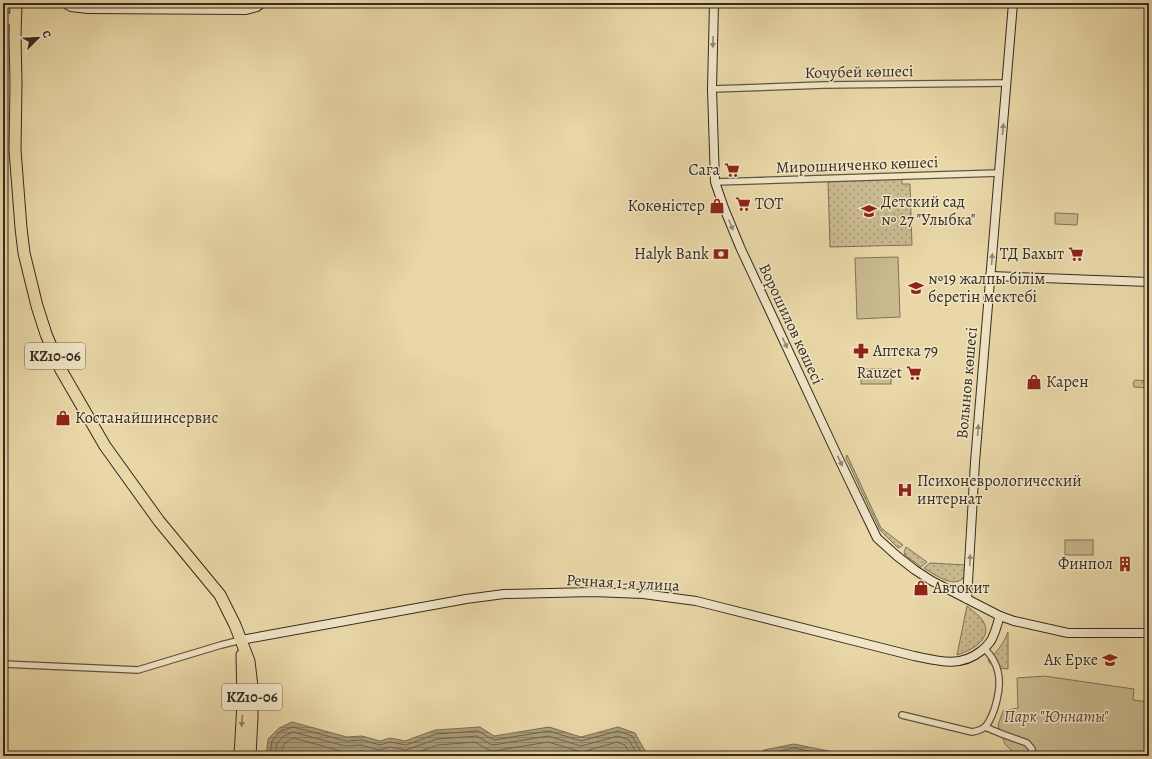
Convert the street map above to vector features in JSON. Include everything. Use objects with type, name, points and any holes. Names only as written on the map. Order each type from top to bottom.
[{"type":"highway","name":"KZ10-06","points":[[16,3],[15,150],[21,228],[29,279],[46,334],[61,370],[105,446],[159,521],[220,595],[236,625],[249,661],[252,687],[250,756]]},
{"type":"highway","points":[[3,19],[16,19]]},
{"type":"highway","name":"KZ10-06","points":[[240,756],[243,702],[241,640]]},
{"type":"street","points":[[64,3],[71,7],[88,9],[246,10],[257,7],[262,3]]},
{"type":"street","name":"Ворошилов көшесі","points":[[714,3],[712,89],[715,182],[740,247],[877,538],[896,556],[932,581],[1000,616],[1014,621],[1068,633],[1149,633]]},
{"type":"street","name":"Волынов көшесі","points":[[967,599],[975,462],[1013,3]]},
{"type":"street","name":"Кочубей көшесі","points":[[712,89],[824,85],[1007,83]]},
{"type":"street","name":"Мирошниченко көшесі","points":[[715,182],[999,173]]},
{"type":"street","points":[[990,276],[1149,282]]},
{"type":"street","name":"Речная 1-я улица","points":[[241,640],[466,599],[504,594],[593,592],[643,594],[696,601],[940,661],[954,662],[975,656],[984,648],[990,642],[1000,616]]},
{"type":"street","points":[[3,664],[138,670],[241,640]]},
{"type":"street","points":[[902,714],[972,732],[979,731],[985,726],[990,718],[996,701],[999,673],[991,655],[984,648]]},
{"type":"street","points":[[985,726],[1027,743],[1032,749],[1030,756]]},
{"type":"green space","points":[[902,179],[902,184],[910,184],[912,245],[830,247],[828,181]]},
{"type":"green space","points":[[1055,213],[1078,214],[1077,225],[1055,224]]},
{"type":"green space","points":[[898,257],[900,317],[857,319],[855,258]]},
{"type":"green space","points":[[861,369],[891,369],[891,384],[861,384]]},
{"type":"green space","points":[[1135,380],[1149,381],[1149,388],[1134,387],[1133,383]]},
{"type":"green space","points":[[847,455],[881,528],[903,545],[899,548],[880,530],[846,458]]},
{"type":"green space","points":[[1065,540],[1093,540],[1093,555],[1065,555]]},
{"type":"green space","points":[[906,547],[927,562],[921,567],[905,555],[904,552]]},
{"type":"green space","points":[[930,563],[967,565],[966,573],[962,579],[957,582],[951,582],[924,568]]},
{"type":"green space","points":[[967,606],[983,621],[986,627],[985,633],[983,639],[974,647],[957,655]]},
{"type":"green space","points":[[1008,632],[1008,669],[991,665],[988,660],[1000,647]]},
{"type":"green space","name":"Парк \"Юннаты\"","points":[[1044,676],[1134,689],[1133,700],[1149,702],[1149,756],[1017,756],[1005,744],[998,725],[1003,711],[1018,708],[1017,678]]},
{"type":"water","points":[[292,722],[347,737],[362,736],[380,741],[390,738],[405,741],[435,730],[480,727],[494,736],[549,727],[581,737],[618,727],[635,733],[648,756],[266,756],[268,739],[279,728]]},
{"type":"water","points":[[794,744],[849,756],[755,756],[764,750]]},
{"type":"place","name":"Сага","points":[[732,170]]},
{"type":"place","name":"ТОТ","points":[[743,204]]},
{"type":"place","name":"Кокөністер","points":[[717,206]]},
{"type":"place","name":"Детский сад № 27 \"Улыбка\"","points":[[869,211]]},
{"type":"place","name":"Halyk Bank","points":[[721,254]]},
{"type":"place","name":"ТД Бахыт","points":[[1076,254]]},
{"type":"place","name":"№19 жалпы білім беретін мектебі","points":[[916,288]]},
{"type":"place","name":"Аптека 79","points":[[861,351]]},
{"type":"place","name":"Rauzet","points":[[914,373]]},
{"type":"place","name":"Карен","points":[[1034,382]]},
{"type":"place","name":"Костанайшинсервис","points":[[63,418]]},
{"type":"place","name":"Психоневрологический интернат","points":[[905,490]]},
{"type":"place","name":"Финпол","points":[[1125,564]]},
{"type":"place","name":"Автокит","points":[[921,588]]},
{"type":"place","name":"Ак Ерке","points":[[1110,660]]}]
